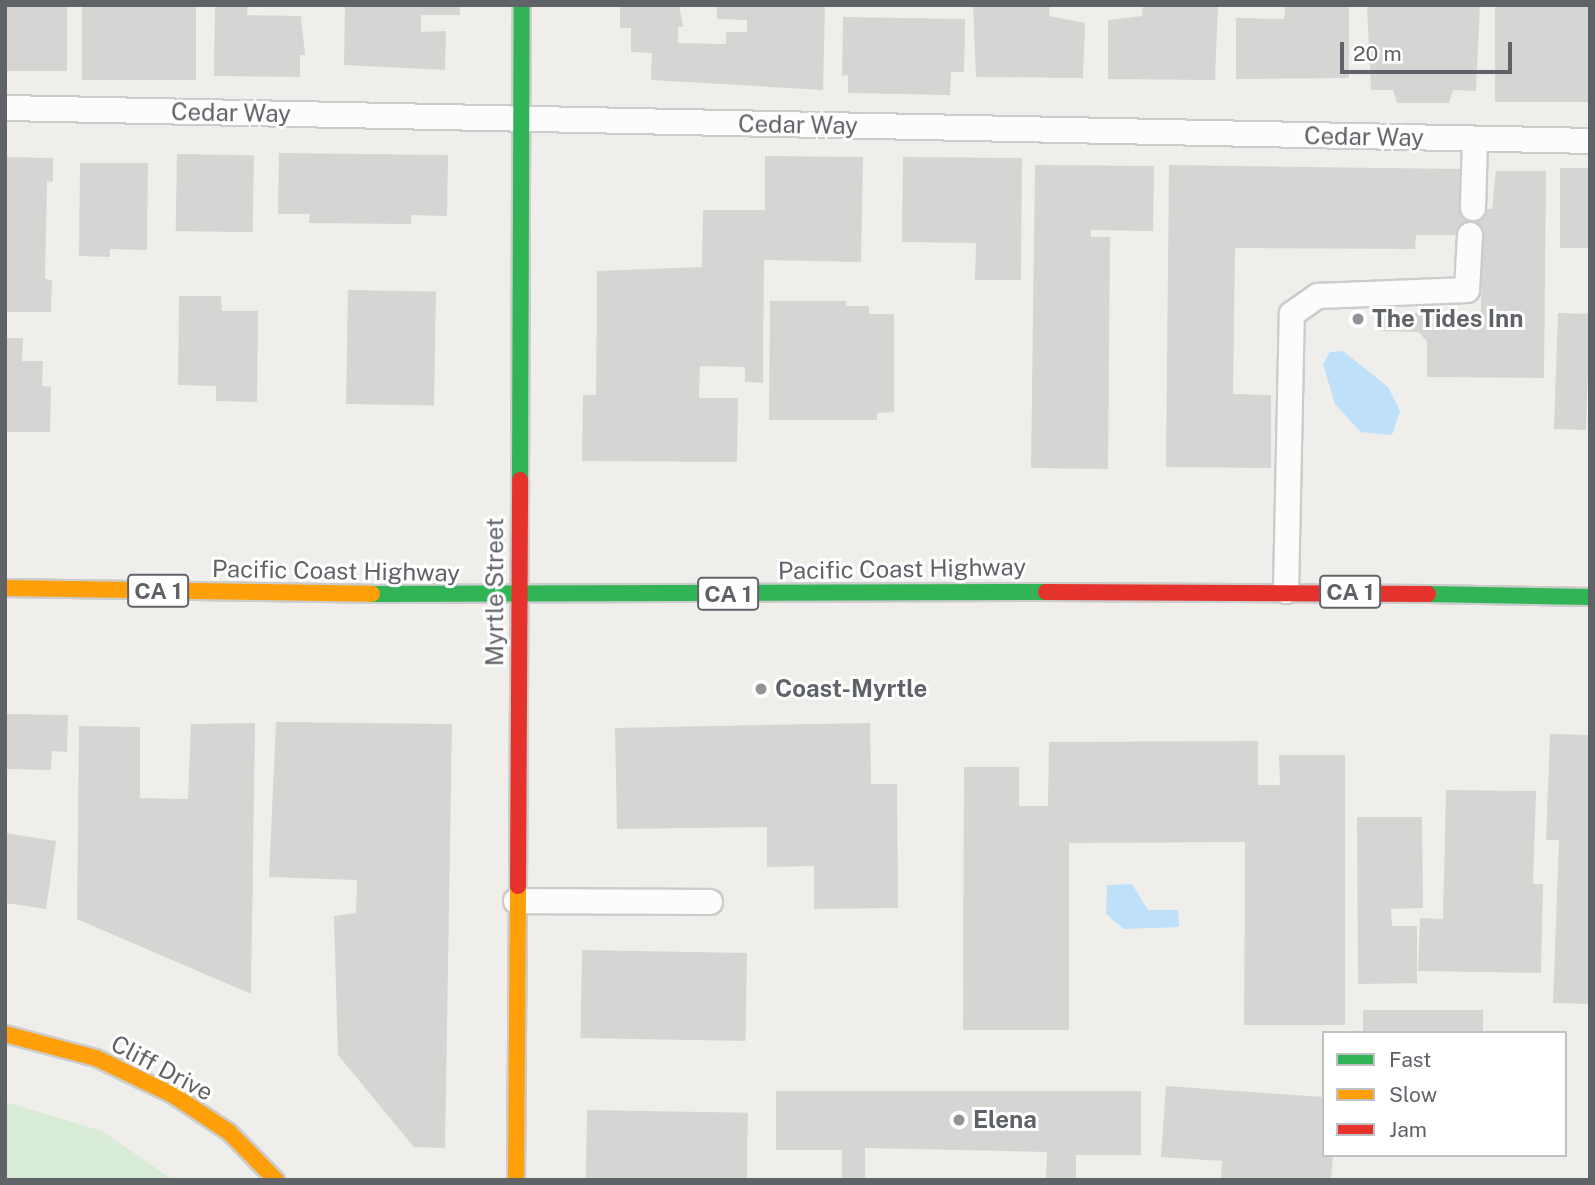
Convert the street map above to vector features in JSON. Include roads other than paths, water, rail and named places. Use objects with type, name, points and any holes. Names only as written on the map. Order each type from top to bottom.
[{"type":"main road","name":"Myrtle Street","points":[[516,1180],[522,5]]},
{"type":"main road","name":"Pacific Coast Highway","points":[[5,588],[517,597],[1286,590],[1590,597]]},
{"type":"main road","name":"Cliff Drive","points":[[5,1034],[96,1058],[173,1095],[229,1132],[276,1180]]},
{"type":"lane","name":"Cedar Way","points":[[5,108],[1590,141]]},
{"type":"lane","points":[[1473,208],[1475,139]]},
{"type":"lane","points":[[1286,590],[1292,314],[1318,296],[1467,290],[1470,234]]},
{"type":"lane","points":[[516,901],[710,902]]},
{"type":"water","points":[[1343,351],[1388,387],[1400,411],[1392,435],[1361,432],[1335,404],[1323,364],[1330,352]]},
{"type":"water","points":[[1132,884],[1148,910],[1178,910],[1179,927],[1124,929],[1106,914],[1107,885]]},
{"type":"place","name":"The Tides Inn","points":[[1358,319]]},
{"type":"place","name":"Coast-Myrtle","points":[[761,689]]},
{"type":"place","name":"Elena","points":[[959,1120]]}]
